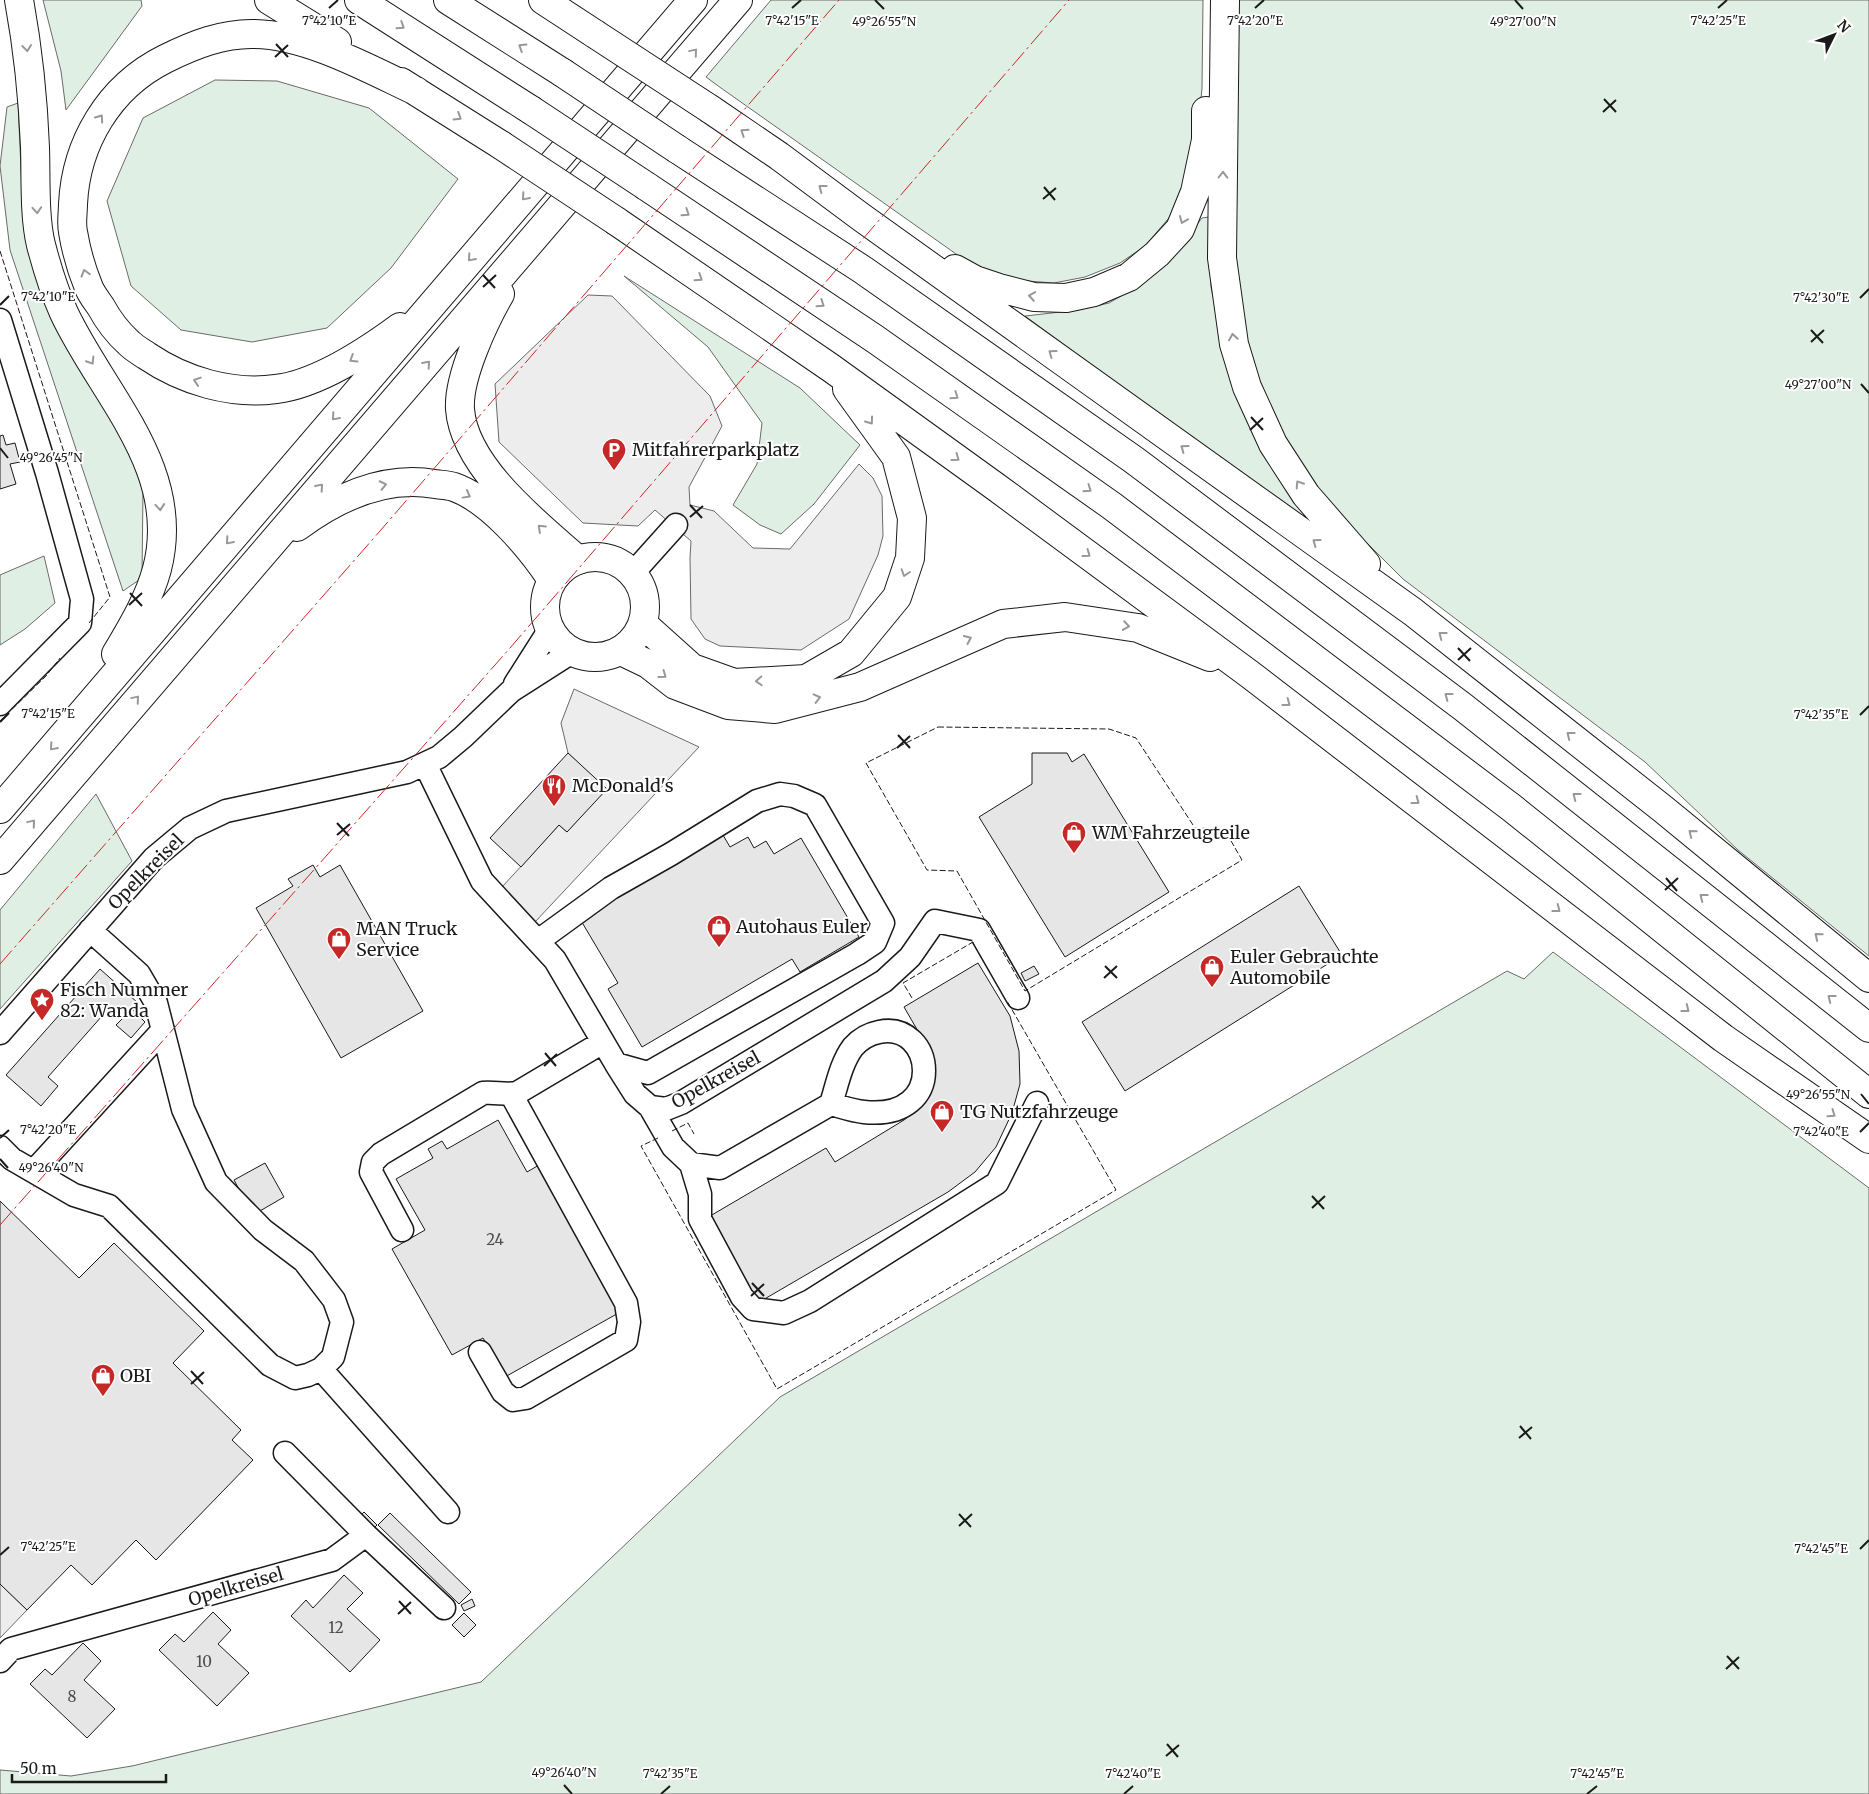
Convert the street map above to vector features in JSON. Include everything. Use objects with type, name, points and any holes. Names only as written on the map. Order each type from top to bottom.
[{"type":"main road","points":[[19,0],[27,42],[33,98],[40,242],[50,279],[69,322],[87,355],[131,426],[150,468],[160,502],[162,538],[157,569],[146,600],[115,656],[73,723]]},
{"type":"main road","points":[[269,0],[501,145],[831,368],[1248,673],[1723,1038],[1869,1139]]},
{"type":"main road","points":[[360,0],[531,110],[875,339],[1112,506],[1512,808],[1869,1094]]},
{"type":"main road","points":[[448,0],[563,73],[863,270],[1134,460],[1463,707],[1869,1028]]},
{"type":"main road","points":[[543,0],[779,156],[861,217],[1412,612],[1663,809],[1869,978]]},
{"type":"main road","points":[[0,809],[693,0]]},
{"type":"main road","points":[[0,860],[143,691],[266,551],[738,0]]},
{"type":"main road","points":[[861,217],[975,280],[1034,297],[1066,298],[1094,292],[1129,277],[1157,254],[1180,229],[1195,192],[1206,140],[1208,0]]},
{"type":"main road","points":[[1225,0],[1222,258],[1234,344],[1247,387],[1273,444],[1306,495],[1349,546],[1412,612]]},
{"type":"main road","points":[[416,91],[311,45],[285,38],[255,34],[238,35],[222,37],[190,46],[155,64],[130,81],[111,101],[93,127],[78,164],[72,230],[89,290],[107,318],[129,344],[162,366],[197,382],[236,389],[276,389],[312,379],[343,365],[435,300]]},
{"type":"main road","points":[[526,249],[492,309],[470,359],[463,385],[460,409],[474,452],[485,470],[509,497],[578,560]]},
{"type":"main road","points":[[643,624],[692,668],[734,682],[806,679],[851,653],[897,596],[910,558],[912,518],[896,457],[831,368]]},
{"type":"main road","points":[[266,551],[309,518],[361,490],[389,484],[421,482],[454,487],[486,505],[533,552],[552,580]]},
{"type":"main road","points":[[598,557],[617,561],[633,573],[642,588],[646,606],[643,624],[638,635],[621,651],[605,657],[588,657],[572,652],[559,642],[550,630],[545,613],[546,596],[552,580],[560,571],[578,560],[598,557]]},
{"type":"main road","points":[[621,651],[648,664],[675,685],[728,705],[775,708],[860,687],[1004,624],[1065,617],[1138,628],[1248,673]]},
{"type":"street","points":[[0,320],[47,474],[82,599],[80,623],[0,704]]},
{"type":"street","points":[[633,573],[676,525]]},
{"type":"street","name":"Opelkreisel","points":[[511,691],[550,630]]},
{"type":"street","name":"Opelkreisel","points":[[0,1033],[154,858],[190,828],[226,811],[407,772],[425,764],[439,757],[463,737],[511,691],[572,652]]},
{"type":"street","name":"Opelkreisel","points":[[425,764],[482,881],[555,960],[635,1094],[650,1107],[666,1109],[681,1103],[884,981],[910,957],[935,921],[979,930],[1018,998]]},
{"type":"street","points":[[538,941],[611,888],[672,854],[757,801],[780,794],[794,796],[815,805],[883,924],[875,942],[648,1073],[616,1064]]},
{"type":"street","points":[[0,1147],[12,1158],[74,1195],[109,1206],[270,1365],[295,1378],[308,1376],[321,1369],[333,1357],[342,1322],[334,1300],[304,1261],[263,1230],[216,1182],[183,1110],[156,1003],[138,974],[90,930]]},
{"type":"street","points":[[34,1171],[163,1030]]},
{"type":"street","points":[[402,1230],[371,1172],[373,1162],[381,1154],[483,1093],[511,1094],[517,1092],[603,1042]]},
{"type":"street","points":[[480,1352],[504,1392],[513,1400],[526,1398],[626,1340],[629,1322],[626,1303],[511,1094]]},
{"type":"street","points":[[650,1107],[673,1147],[691,1164],[700,1194],[700,1219],[742,1297],[753,1310],[784,1313],[810,1301],[997,1183],[1037,1103]]},
{"type":"street","points":[[691,1164],[720,1168],[831,1104]]},
{"type":"street","points":[[321,1369],[448,1512]]},
{"type":"street","points":[[285,1453],[366,1535],[444,1608]]},
{"type":"street","name":"Opelkreisel","points":[[0,1661],[12,1649],[332,1560],[366,1535]]},
{"type":"green space","points":[[43,0],[141,0],[142,6],[66,110],[61,71]]},
{"type":"green space","points":[[771,0],[1203,0],[1202,88],[1197,144],[1174,212],[1145,246],[1120,263],[1085,277],[1054,283],[1014,280],[966,261],[706,77]]},
{"type":"green space","points":[[1235,0],[1869,0],[1869,956],[1738,850],[1645,762],[1403,579],[1313,489],[1281,439],[1243,340],[1232,258]]},
{"type":"green space","points":[[215,80],[277,81],[369,108],[458,179],[391,268],[327,328],[252,342],[181,330],[131,286],[107,201],[143,118]]},
{"type":"green space","points":[[18,103],[23,213],[122,426],[143,489],[142,578],[123,591],[10,250],[0,166],[7,107]]},
{"type":"green space","points":[[1209,217],[1211,287],[1230,376],[1243,412],[1258,440],[1311,519],[1307,523],[1025,316],[1078,310],[1109,303],[1143,283],[1165,265],[1202,218]]},
{"type":"green space","points":[[624,276],[800,388],[860,445],[814,504],[781,534],[760,525],[733,505],[757,464],[762,423],[708,347]]},
{"type":"green space","points":[[44,556],[55,603],[25,629],[0,645],[0,575]]},
{"type":"green space","points":[[96,794],[132,861],[0,1009],[0,910]]},
{"type":"green space","points":[[1553,952],[1869,1188],[1869,1794],[0,1794],[0,1770],[71,1776],[132,1766],[481,1682],[780,1397],[1507,971],[1524,979]]},
{"type":"shaded area","name":"Mitfahrerparkplatz","points":[[588,295],[612,296],[710,396],[722,426],[689,487],[690,505],[714,511],[753,548],[790,549],[859,464],[873,478],[882,496],[883,536],[878,555],[849,619],[801,650],[720,646],[705,639],[691,619],[691,541],[655,510],[638,526],[583,523],[499,442],[495,384]]},
{"type":"shaded area","points":[[574,689],[699,747],[535,922],[502,887],[559,825],[567,832],[606,789],[568,753],[561,723]]},
{"type":"shaded area","points":[[0,1584],[27,1610],[0,1638]]},
{"type":"building","points":[[3,435],[6,445],[15,443],[20,462],[10,464],[16,484],[0,489],[0,436]]},
{"type":"building","name":"McDonald's","points":[[568,753],[607,789],[567,832],[559,825],[521,867],[490,838]]},
{"type":"building","name":"WM Fahrzeugteile","points":[[1032,753],[1067,753],[1072,762],[1084,754],[1169,892],[1065,957],[979,817],[1032,784]]},
{"type":"building","name":"Autohaus Euler","points":[[723,835],[730,847],[748,837],[754,848],[766,841],[774,854],[801,838],[859,937],[800,972],[792,959],[642,1047],[608,989],[618,983],[580,919]]},
{"type":"building","name":"MAN Truck Service","points":[[313,865],[320,877],[340,865],[423,1011],[341,1058],[256,908],[293,886],[288,879]]},
{"type":"building","name":"Euler Gebrauchte Automobile","points":[[1299,886],[1342,955],[1125,1091],[1082,1022]]},
{"type":"building","name":"TG Nutzfahrzeuge","points":[[978,963],[1010,1016],[1019,1051],[1020,1084],[1012,1113],[996,1147],[975,1172],[948,1192],[756,1304],[705,1219],[826,1148],[835,1162],[904,1120],[921,1107],[934,1077],[933,1057],[904,1007]]},
{"type":"building","points":[[1034,966],[1039,974],[1025,981],[1021,973]]},
{"type":"building","points":[[100,969],[138,1003],[132,1009],[145,1022],[131,1038],[116,1025],[123,1018],[110,1007],[48,1077],[58,1086],[41,1106],[6,1075]]},
{"type":"building","points":[[498,1120],[527,1172],[539,1165],[622,1311],[505,1377],[483,1338],[452,1355],[392,1249],[425,1230],[396,1179],[433,1158],[428,1149],[442,1141],[447,1149]]},
{"type":"building","points":[[265,1163],[284,1197],[253,1215],[234,1180]]},
{"type":"building","name":"OBI","points":[[0,1201],[79,1278],[114,1243],[204,1331],[173,1363],[241,1430],[232,1440],[253,1460],[156,1560],[136,1540],[92,1585],[71,1565],[27,1610],[0,1584]]},
{"type":"building","points":[[364,1512],[377,1525],[371,1531],[358,1518]]},
{"type":"building","points":[[390,1513],[471,1592],[459,1604],[378,1525]]},
{"type":"building","points":[[344,1575],[363,1593],[347,1609],[380,1640],[350,1672],[291,1616],[306,1600],[313,1608]]},
{"type":"building","points":[[472,1599],[475,1606],[464,1611],[461,1605]]},
{"type":"building","points":[[213,1612],[231,1630],[218,1644],[249,1673],[217,1706],[159,1650],[175,1634],[184,1642]]},
{"type":"building","points":[[464,1613],[476,1625],[464,1637],[452,1625]]},
{"type":"building","points":[[83,1643],[101,1661],[84,1680],[115,1709],[87,1738],[30,1684],[45,1669],[52,1675]]},
{"type":"fence","points":[[0,251],[110,597],[89,623]]},
{"type":"fence","points":[[0,721],[46,676],[60,658]]},
{"type":"fence","points":[[938,727],[1109,729],[1136,738],[1195,828],[1220,829],[1227,834],[1242,860],[1025,991],[957,871],[927,870],[866,763],[938,727]]},
{"type":"fence","points":[[912,998],[903,983],[973,942],[975,945]]},
{"type":"fence","points":[[658,1138],[641,1146],[777,1389],[1116,1190],[1007,1001]]},
{"type":"fence","points":[[672,1131],[688,1123],[694,1134]]},
{"type":"power","points":[[0,964],[380,531],[839,0]]},
{"type":"power","points":[[0,1225],[510,648],[1069,0]]},
{"type":"place","name":"Mitfahrerparkplatz","points":[[614,471]]},
{"type":"place","name":"McDonald's","points":[[554,807]]},
{"type":"place","name":"WM Fahrzeugteile","points":[[1074,854]]},
{"type":"place","name":"Autohaus Euler","points":[[719,948]]},
{"type":"place","name":"MAN Truck Service","points":[[339,960]]},
{"type":"place","name":"Euler Gebrauchte Automobile","points":[[1212,988]]},
{"type":"place","name":"Fisch Nummer 82: Wanda","points":[[42,1021]]},
{"type":"place","name":"TG Nutzfahrzeuge","points":[[942,1133]]},
{"type":"place","name":"OBI","points":[[103,1397]]}]
